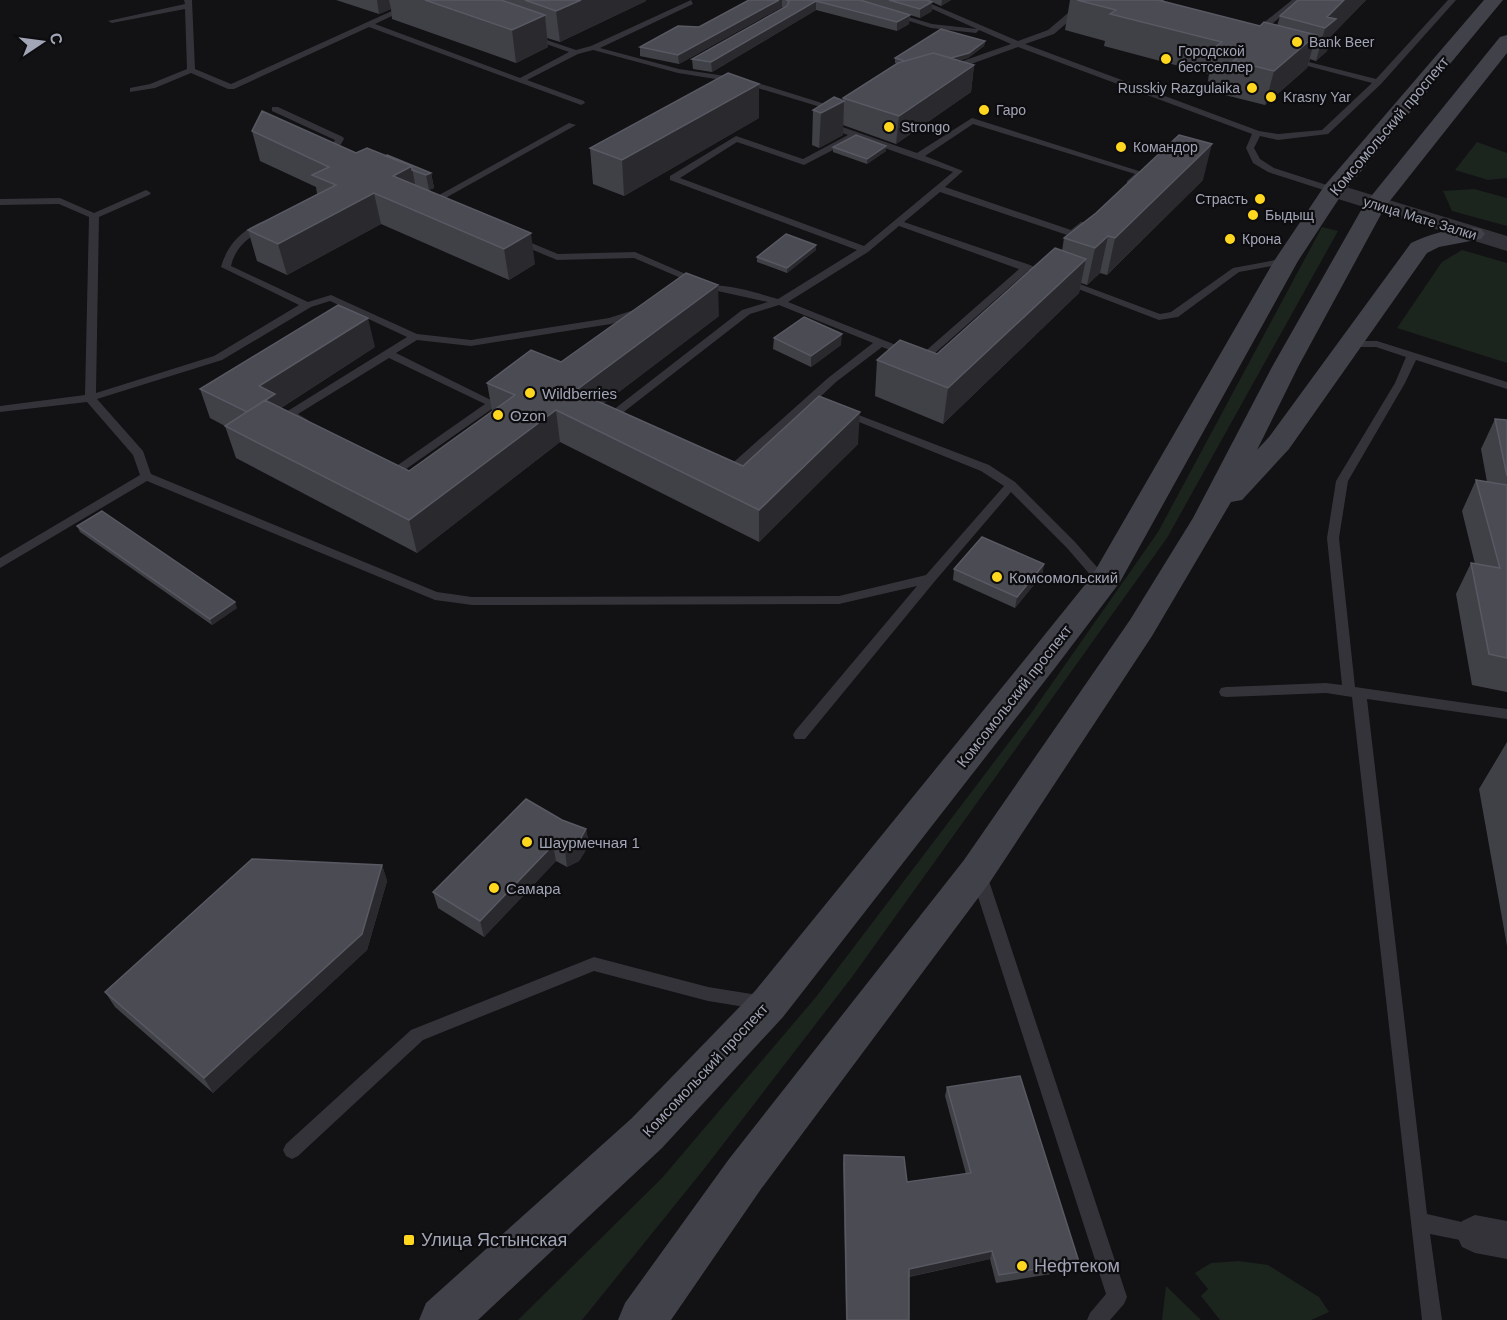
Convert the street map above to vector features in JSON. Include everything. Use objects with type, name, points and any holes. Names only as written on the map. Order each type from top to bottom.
[{"type":"main road","name":"Комсомольский проспект","points":[[443,1320],[647,1133],[769,1004],[1104,582],[1286,261],[1333,190],[1494,0]]},
{"type":"main road","points":[[642,1320],[745,1174],[977,872],[1141,628],[1208,518],[1285,367],[1376,205],[1507,41]]},
{"type":"main road","points":[[1208,518],[1279,443],[1419,248],[1432,241],[1473,234]]},
{"type":"street","name":"улица Мате Залки","points":[[1333,190],[1507,244]]},
{"type":"lane","points":[[133,90],[152,86],[191,70],[231,87],[422,0]]},
{"type":"lane","points":[[916,0],[1016,43],[1257,133],[1278,137],[1324,132],[1378,82],[1452,0]]},
{"type":"lane","points":[[938,72],[1052,32],[1078,9],[1076,0]]},
{"type":"lane","points":[[1250,38],[1296,0]]},
{"type":"lane","points":[[520,81],[575,52],[593,48],[690,2]]},
{"type":"lane","points":[[112,21],[187,3],[191,70]]},
{"type":"lane","points":[[886,13],[931,26],[993,33]]},
{"type":"lane","points":[[369,24],[581,103]]},
{"type":"lane","points":[[521,33],[575,52]]},
{"type":"lane","points":[[593,48],[678,71],[742,81],[845,112],[825,124],[959,171],[941,189],[866,250],[780,302],[746,312],[609,420],[620,425]]},
{"type":"lane","points":[[1287,58],[1378,82]]},
{"type":"lane","points":[[678,71],[688,66]]},
{"type":"lane","points":[[275,109],[340,139],[330,154],[341,159]]},
{"type":"lane","points":[[919,156],[972,121],[1141,173],[1124,188]]},
{"type":"lane","points":[[437,199],[572,125]]},
{"type":"lane","points":[[1257,133],[1250,148],[1256,161],[1271,170],[1333,190]]},
{"type":"lane","points":[[855,135],[804,162],[736,139],[673,178],[866,250]]},
{"type":"lane","points":[[941,189],[1073,234],[1090,219]]},
{"type":"lane","points":[[0,202],[60,201],[94,216],[146,193]]},
{"type":"lane","points":[[426,195],[437,199],[445,210]]},
{"type":"lane","points":[[94,216],[90,398],[139,454],[146,476],[435,596],[472,601],[839,600],[930,578]]},
{"type":"lane","points":[[276,216],[240,240],[230,250],[226,267],[308,305]]},
{"type":"lane","points":[[899,223],[1049,275]]},
{"type":"lane","points":[[506,236],[557,257],[635,255],[712,287],[780,302],[921,359],[1027,267]]},
{"type":"lane","points":[[1060,280],[1159,317],[1174,315],[1236,270],[1286,261]]},
{"type":"lane","points":[[689,295],[712,287]]},
{"type":"lane","points":[[0,409],[90,398],[218,357],[308,305],[330,298],[415,337],[471,343],[611,321],[656,306]]},
{"type":"lane","points":[[320,430],[290,414],[415,337]]},
{"type":"lane","points":[[717,468],[728,473],[832,380],[880,343]]},
{"type":"lane","points":[[1351,344],[1377,344],[1507,386]]},
{"type":"lane","points":[[379,460],[399,470],[493,404],[389,354]]},
{"type":"lane","points":[[1412,356],[1400,383],[1342,481],[1333,538],[1432,1320]]},
{"type":"lane","points":[[812,399],[985,468],[1011,485],[1071,544],[1104,582]]},
{"type":"lane","points":[[0,564],[146,476]]},
{"type":"lane","points":[[800,735],[930,578],[1011,485]]},
{"type":"lane","points":[[1226,692],[1326,688],[1507,714]]},
{"type":"lane","points":[[977,872],[1117,1297],[1096,1320]]},
{"type":"lane","points":[[292,1150],[417,1035],[594,964],[708,994],[769,1004]]},
{"type":"lane","points":[[1419,1222],[1491,1237]]},
{"type":"shaded area","points":[[1477,142],[1507,153],[1507,178],[1488,180],[1455,170]]},
{"type":"shaded area","points":[[1474,189],[1507,198],[1507,226],[1452,211],[1443,191]]},
{"type":"shaded area","points":[[1322,227],[1338,231],[1167,538],[852,977],[704,1169],[582,1320],[518,1320],[662,1178],[816,997],[1032,712],[1158,532]]},
{"type":"shaded area","points":[[1462,250],[1507,263],[1507,363],[1397,328],[1442,262]]},
{"type":"shaded area","points":[[1239,1261],[1268,1265],[1319,1297],[1329,1312],[1311,1320],[1220,1320],[1201,1296],[1208,1289],[1195,1273],[1211,1263]]},
{"type":"shaded area","points":[[1166,1286],[1201,1320],[1162,1320]]},
{"type":"building","points":[[425,0],[501,0],[545,15],[512,30]]},
{"type":"building","points":[[525,0],[581,0],[556,11]]},
{"type":"building","points":[[749,0],[779,0],[678,55],[640,47],[678,26],[699,27]]},
{"type":"building","points":[[786,0],[860,0],[910,15],[897,22],[816,1],[711,62],[692,59],[787,6],[789,1]]},
{"type":"building","points":[[889,0],[927,0],[932,2],[920,9]]},
{"type":"building","points":[[1077,0],[1158,0],[1260,26],[1264,22],[1316,35],[1274,71],[1233,61],[1240,57],[1215,47],[1222,42],[1110,14],[1116,10]]},
{"type":"building","points":[[1298,0],[1344,0],[1327,17],[1336,19],[1325,28],[1280,16]]},
{"type":"building","points":[[941,29],[985,41],[969,53],[951,58],[933,53],[905,61],[895,58]]},
{"type":"building","points":[[933,53],[974,65],[899,116],[843,98],[898,63]]},
{"type":"building","points":[[728,73],[759,84],[622,160],[590,148]]},
{"type":"building","points":[[834,97],[844,101],[821,113],[813,110]]},
{"type":"building","points":[[262,111],[356,153],[367,148],[412,166],[393,176],[531,233],[504,249],[374,193],[278,244],[248,230],[336,185],[312,175],[329,167],[252,131]]},
{"type":"building","points":[[856,135],[886,146],[867,159],[833,147]]},
{"type":"building","points":[[1179,135],[1212,144],[1115,238],[1108,236],[1095,248],[1064,238],[1096,213]]},
{"type":"building","points":[[385,156],[431,173],[426,175],[412,170],[412,166]]},
{"type":"building","points":[[786,234],[816,245],[787,268],[757,257]]},
{"type":"building","points":[[1055,248],[1086,259],[948,388],[877,360],[900,340],[937,354]]},
{"type":"building","points":[[686,273],[718,285],[575,391],[743,466],[819,396],[860,412],[759,510],[556,410],[409,520],[225,426],[265,400],[409,471],[515,395],[487,383],[531,350],[561,362]]},
{"type":"building","points":[[338,305],[368,318],[259,386],[275,394],[247,412],[200,389]]},
{"type":"building","points":[[804,317],[842,334],[811,356],[774,338]]},
{"type":"building","points":[[1495,419],[1507,420],[1507,476]]},
{"type":"building","points":[[1476,480],[1507,485],[1507,658],[1489,654],[1471,563],[1500,568]]},
{"type":"building","points":[[102,511],[235,602],[210,619],[77,526]]},
{"type":"building","name":"Комсомольский","points":[[982,537],[1044,564],[1017,597],[954,569]]},
{"type":"building","name":"Самара","points":[[526,799],[562,820],[586,829],[577,845],[565,851],[553,845],[480,921],[433,892]]},
{"type":"building","points":[[252,859],[382,865],[362,934],[204,1078],[105,992]]},
{"type":"building","points":[[1020,1076],[1079,1262],[999,1275],[992,1251],[909,1269],[909,1320],[847,1320],[844,1155],[904,1157],[907,1182],[971,1173],[947,1087]]},
{"type":"place","name":"Bank Beer","points":[[1297,42]]},
{"type":"place","name":"Городской бестселлер","points":[[1166,59]]},
{"type":"place","name":"Russkiy Razgulaika","points":[[1252,88]]},
{"type":"place","name":"Krasny Yar","points":[[1271,97]]},
{"type":"place","name":"Гаро","points":[[984,110]]},
{"type":"place","name":"Strongo","points":[[889,127]]},
{"type":"place","name":"Командор","points":[[1121,147]]},
{"type":"place","name":"Страсть","points":[[1260,199]]},
{"type":"place","name":"Быдыщ","points":[[1253,215]]},
{"type":"place","name":"Крона","points":[[1230,239]]},
{"type":"place","name":"Wildberries","points":[[530,393]]},
{"type":"place","name":"Ozon","points":[[498,415]]},
{"type":"place","name":"Комсомольский","points":[[997,577]]},
{"type":"place","name":"Шаурмечная 1","points":[[527,842]]},
{"type":"place","name":"Самара","points":[[494,888]]},
{"type":"place","name":"Улица Ястынская","points":[[409,1240]]},
{"type":"place","name":"Нефтеком","points":[[1022,1266]]}]
